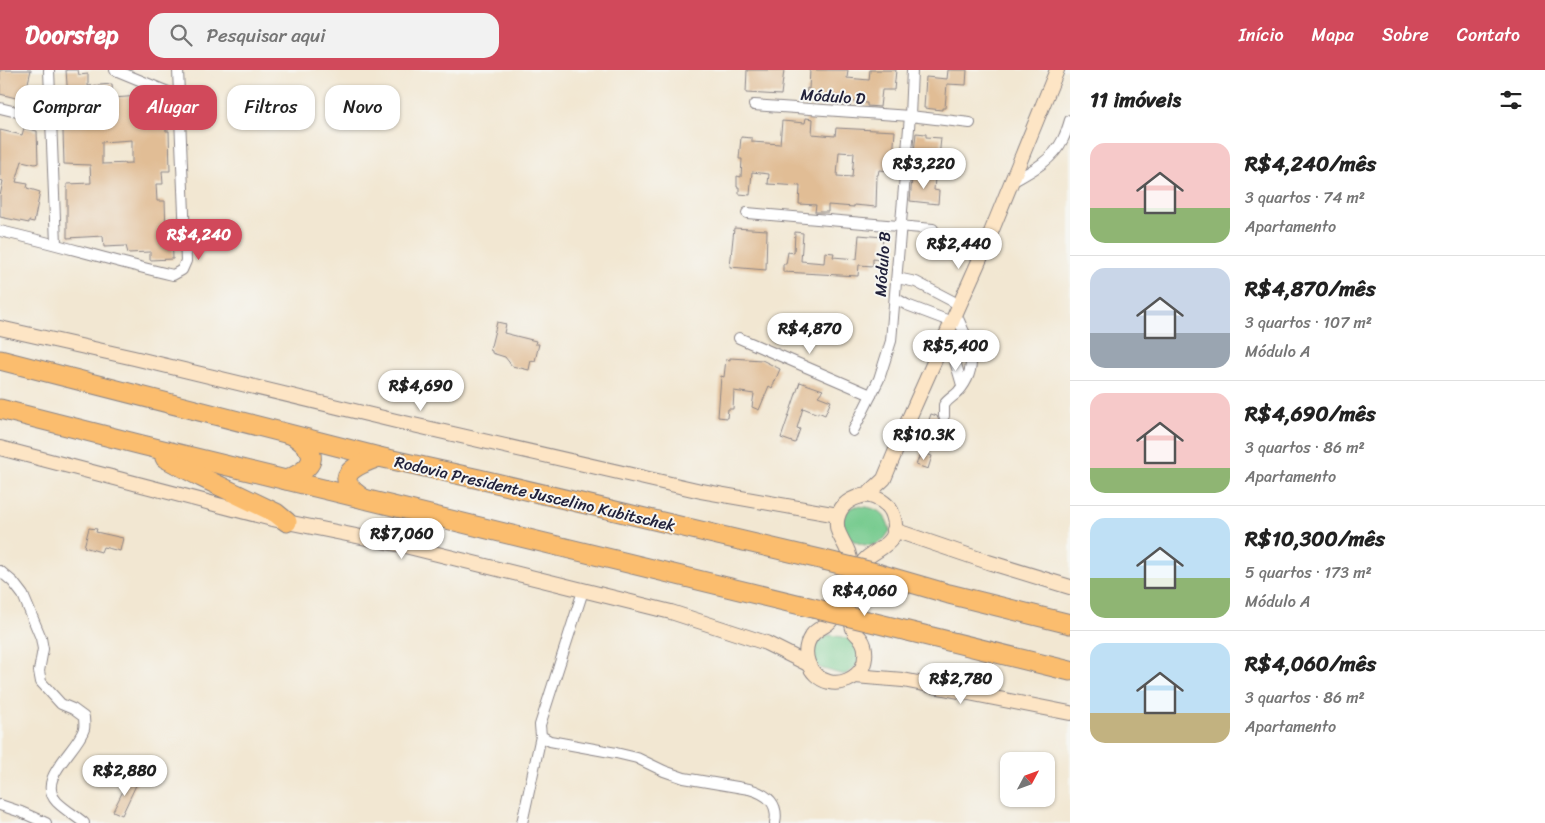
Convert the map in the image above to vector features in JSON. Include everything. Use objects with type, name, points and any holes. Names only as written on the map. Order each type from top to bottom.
[{"type":"highway","name":"Rodovia Presidente Juscelino Kubitschek","points":[[0,360],[379,457],[824,560],[1070,624]]},
{"type":"highway","points":[[0,409],[1070,671]]},
{"type":"highway","points":[[286,480],[303,472],[309,467],[312,459],[310,451],[304,443],[291,434]]},
{"type":"highway","points":[[142,445],[201,477],[276,513],[287,522]]},
{"type":"highway","points":[[365,499],[351,489],[347,477],[358,464],[379,457]]},
{"type":"main road","points":[[867,496],[884,479],[983,252],[1057,70]]},
{"type":"main road","points":[[0,328],[682,487],[838,515]]},
{"type":"main road","points":[[0,448],[272,519],[400,545],[670,612],[773,646],[808,664]]},
{"type":"main road","points":[[884,479],[885,503]]},
{"type":"main road","points":[[858,496],[867,496],[885,503],[891,511],[894,520],[894,530],[891,539],[881,550],[868,556],[861,564],[850,617],[854,632],[863,641],[865,660],[855,676],[847,681],[838,683],[828,682],[813,672],[808,664],[806,656],[809,640],[819,628],[830,622],[836,612],[850,563],[848,552],[838,532],[838,515],[842,507],[849,500],[858,496]]},
{"type":"main road","points":[[894,530],[1070,587]]},
{"type":"main road","points":[[855,676],[903,680],[1070,713]]},
{"type":"street","points":[[49,70],[49,85]]},
{"type":"street","points":[[115,70],[151,85]]},
{"type":"street","points":[[178,70],[178,85]]},
{"type":"street","points":[[912,70],[901,226],[933,229]]},
{"type":"street","name":"Módulo D","points":[[754,105],[910,116],[970,123]]},
{"type":"street","points":[[0,108],[15,112]]},
{"type":"street","points":[[1012,182],[1036,169],[1051,156],[1063,140],[1070,120]]},
{"type":"street","points":[[50,130],[56,244]]},
{"type":"street","points":[[0,231],[173,275],[182,270],[186,261],[180,130]]},
{"type":"street","name":"Módulo B","points":[[746,213],[901,226],[891,341],[879,378],[853,431]]},
{"type":"street","points":[[897,278],[916,282],[956,314],[972,354],[972,365],[968,377],[958,392],[944,405],[944,416]]},
{"type":"street","points":[[895,298],[907,305],[956,314]]},
{"type":"street","points":[[962,385],[955,361],[955,350],[964,332]]},
{"type":"street","points":[[739,338],[871,395]]},
{"type":"street","points":[[0,571],[13,582],[23,595],[41,638],[43,649],[39,671],[41,682],[61,704],[73,709],[84,717],[85,727],[78,742],[51,777],[50,786],[56,801],[84,823]]},
{"type":"street","points":[[522,823],[541,736],[540,725],[583,591]]},
{"type":"street","points":[[541,736],[550,741],[637,758],[684,778],[759,792],[767,797],[774,806],[777,814],[775,823]]},
{"type":"street","points":[[0,805],[46,823]]},
{"type":"green space","points":[[856,506],[879,511],[886,519],[890,531],[882,541],[872,545],[861,544],[843,533],[843,515]]},
{"type":"green space","points":[[829,635],[852,641],[859,650],[860,661],[847,673],[844,674],[821,668],[814,661],[816,645]]},
{"type":"building","points":[[0,70],[31,70],[28,85],[15,85],[15,98],[0,94]]},
{"type":"building","points":[[66,70],[78,70],[79,75],[88,74],[88,85],[67,85]]},
{"type":"building","points":[[747,70],[784,70],[781,95],[746,93]]},
{"type":"building","points":[[810,70],[848,70],[847,78],[869,80],[870,70],[896,70],[894,90],[882,90],[880,107],[867,106],[867,103],[845,101],[843,99],[832,98],[832,100],[806,97],[807,88],[809,89]]},
{"type":"building","points":[[948,70],[967,70],[966,85],[947,84],[945,108],[942,108],[942,110],[924,108],[926,77],[947,79]]},
{"type":"building","points":[[129,97],[129,130],[169,131],[170,171],[162,171],[163,184],[156,184],[157,201],[165,201],[166,231],[172,230],[173,259],[150,260],[150,252],[128,253],[126,246],[104,247],[103,236],[67,238],[67,184],[91,183],[90,165],[64,164],[63,130],[119,130],[119,98]],"holes":[[[132,140],[132,163],[102,164],[102,142]]]},
{"type":"building","points":[[806,118],[813,119],[812,134],[835,136],[836,128],[895,131],[892,171],[879,170],[877,175],[876,207],[828,205],[828,212],[815,212],[816,205],[799,204],[800,186],[768,184],[769,174],[752,172],[750,195],[739,194],[737,176],[741,177],[742,159],[739,159],[741,137],[752,138],[752,142],[780,144],[782,121],[805,123]],"holes":[[[839,152],[854,153],[852,177],[837,176]]]},
{"type":"building","points":[[0,130],[22,135],[23,130],[37,131],[38,163],[22,161],[16,182],[28,184],[27,188],[40,192],[34,222],[29,221],[29,223],[0,217],[0,196],[3,181],[0,180]]},
{"type":"building","points":[[916,133],[926,134],[926,137],[941,138],[939,158],[924,157],[924,154],[914,153]]},
{"type":"building","points":[[913,176],[935,178],[934,190],[939,191],[938,204],[910,201]]},
{"type":"building","points":[[734,228],[767,230],[766,270],[730,267]]},
{"type":"building","points":[[795,232],[803,233],[801,261],[824,263],[825,252],[834,253],[833,257],[857,259],[859,235],[883,237],[881,260],[873,259],[873,266],[859,265],[858,276],[783,272],[783,264],[786,264],[788,252],[794,253]]},
{"type":"building","points":[[497,322],[506,324],[504,333],[536,341],[535,344],[539,344],[535,361],[531,360],[529,370],[512,366],[505,357],[492,353],[490,350]]},
{"type":"building","points":[[730,358],[762,360],[780,369],[772,388],[769,386],[759,410],[752,407],[754,394],[734,391],[733,409],[728,409],[727,418],[718,417],[721,376],[724,377],[726,359],[730,360]]},
{"type":"building","points":[[800,382],[823,390],[818,396],[831,401],[825,415],[803,408],[797,428],[800,429],[795,443],[781,438]]},
{"type":"building","points":[[931,414],[937,416],[939,421],[936,431],[926,428]]},
{"type":"building","points":[[921,452],[932,456],[928,469],[916,465]]},
{"type":"building","points":[[89,528],[97,529],[96,532],[123,538],[120,551],[103,547],[101,552],[84,547]]},
{"type":"building","points":[[129,779],[137,783],[122,815],[113,811]]}]
